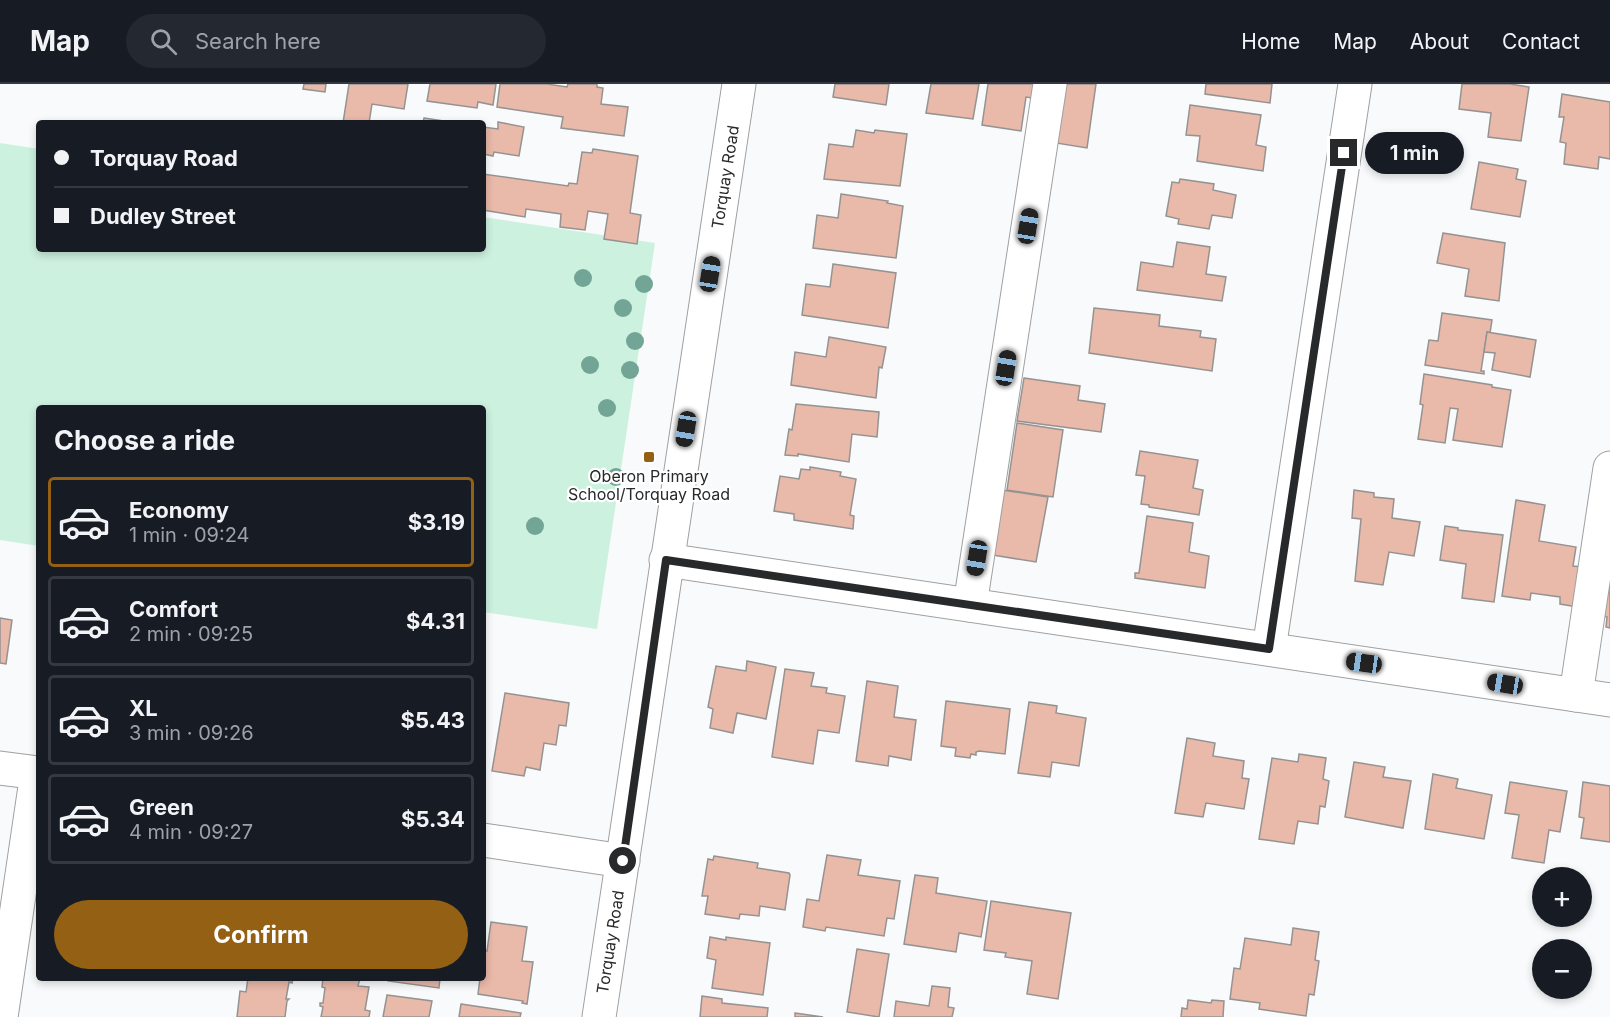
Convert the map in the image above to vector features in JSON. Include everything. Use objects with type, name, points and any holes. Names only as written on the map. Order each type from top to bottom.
[{"type":"street","name":"Torquay Road","points":[[598,1017],[739,84]]},
{"type":"street","points":[[970,605],[1050,84]]},
{"type":"street","points":[[1269,649],[1354,84]]},
{"type":"street","points":[[1576,695],[1610,468]]},
{"type":"street","points":[[666,560],[1610,700]]},
{"type":"street","points":[[0,768],[36,773]]},
{"type":"street","points":[[2,1017],[36,787]]},
{"type":"street","points":[[486,840],[623,861]]},
{"type":"green space","points":[[0,143],[36,149],[36,252],[486,252],[486,217],[655,243],[597,629],[486,612],[486,405],[36,405],[36,546],[0,540]]},
{"type":"building","points":[[304,84],[326,84],[325,92],[303,89]]},
{"type":"building","points":[[349,84],[408,84],[404,109],[372,104],[369,120],[343,120]]},
{"type":"building","points":[[430,84],[496,84],[493,105],[478,102],[477,108],[427,101]]},
{"type":"building","points":[[500,84],[547,84],[567,87],[568,84],[597,84],[597,87],[603,88],[601,104],[628,107],[624,136],[561,128],[563,117],[497,107]]},
{"type":"building","points":[[835,84],[889,84],[886,105],[833,97]]},
{"type":"building","points":[[931,84],[979,84],[973,119],[926,113]]},
{"type":"building","points":[[988,84],[1034,84],[1032,98],[1026,97],[1021,131],[982,125]]},
{"type":"building","points":[[1065,84],[1096,84],[1087,148],[1056,143]]},
{"type":"building","points":[[1206,84],[1272,84],[1270,103],[1205,94]]},
{"type":"building","points":[[1462,84],[1510,84],[1529,87],[1521,141],[1488,137],[1491,113],[1459,109]]},
{"type":"building","points":[[1562,94],[1610,102],[1610,159],[1599,157],[1598,169],[1564,164],[1566,143],[1560,142],[1564,117],[1559,117]]},
{"type":"building","points":[[1190,105],[1261,115],[1256,145],[1266,147],[1263,171],[1197,161],[1200,136],[1186,135]]},
{"type":"building","points":[[498,122],[524,127],[519,156],[494,152],[493,156],[486,155],[486,127],[498,129]]},
{"type":"building","points":[[856,130],[907,134],[900,186],[824,179],[829,144],[853,147]]},
{"type":"building","points":[[593,149],[638,156],[630,213],[641,215],[637,244],[604,239],[608,214],[588,211],[585,230],[560,227],[561,214],[526,209],[525,217],[486,210],[486,174],[568,186],[569,183],[577,184],[582,152],[592,153]]},
{"type":"building","points":[[1479,162],[1518,169],[1516,179],[1526,181],[1520,217],[1471,209]]},
{"type":"building","points":[[1180,179],[1214,184],[1213,190],[1236,195],[1232,218],[1212,215],[1209,229],[1178,224],[1179,219],[1166,216],[1172,182],[1179,183]]},
{"type":"building","points":[[841,194],[888,201],[887,203],[903,206],[896,258],[813,248],[817,215],[838,218]]},
{"type":"building","points":[[1443,233],[1505,243],[1499,301],[1465,296],[1469,269],[1437,263]]},
{"type":"building","points":[[1177,242],[1210,247],[1206,274],[1226,277],[1222,301],[1137,290],[1141,262],[1173,267]]},
{"type":"building","points":[[833,264],[896,273],[888,328],[802,315],[806,284],[830,287]]},
{"type":"building","points":[[1094,308],[1160,315],[1159,326],[1201,331],[1200,337],[1216,339],[1212,371],[1089,353]]},
{"type":"building","points":[[1442,313],[1492,320],[1490,333],[1487,332],[1481,371],[1484,371],[1484,374],[1425,365],[1429,340],[1438,341]]},
{"type":"building","points":[[1487,332],[1536,340],[1530,377],[1492,370],[1495,353],[1484,352]]},
{"type":"building","points":[[829,337],[886,347],[882,368],[879,367],[876,398],[791,385],[795,352],[826,357]]},
{"type":"building","points":[[1424,374],[1511,390],[1502,447],[1453,440],[1458,409],[1450,408],[1445,443],[1418,439],[1423,405],[1420,404]]},
{"type":"building","points":[[1024,378],[1080,386],[1078,400],[1105,404],[1101,432],[1017,421]]},
{"type":"building","points":[[796,404],[879,412],[877,437],[852,434],[849,462],[798,454],[798,456],[785,455]]},
{"type":"building","points":[[1017,423],[1063,430],[1053,497],[1007,490]]},
{"type":"building","points":[[1140,451],[1198,460],[1193,488],[1203,490],[1199,515],[1141,504],[1145,476],[1136,475]]},
{"type":"building","points":[[810,467],[841,472],[840,476],[856,479],[850,515],[854,516],[853,529],[794,520],[794,514],[774,511],[780,476],[799,479],[801,469],[810,470]]},
{"type":"building","points":[[996,489],[1048,497],[1036,562],[986,554]]},
{"type":"building","points":[[1354,490],[1374,493],[1374,497],[1394,499],[1392,518],[1420,522],[1414,556],[1389,552],[1383,585],[1355,581],[1361,519],[1352,518]]},
{"type":"building","points":[[1516,500],[1545,505],[1539,541],[1576,547],[1573,566],[1583,567],[1577,607],[1560,604],[1560,597],[1531,593],[1530,600],[1502,596]]},
{"type":"building","points":[[1147,516],[1193,523],[1189,552],[1209,556],[1205,588],[1135,578],[1135,573],[1139,573]]},
{"type":"building","points":[[1445,526],[1458,528],[1458,530],[1503,535],[1494,602],[1462,598],[1466,564],[1440,560]]},
{"type":"building","points":[[1610,571],[1610,628],[1606,627],[1607,617],[1604,616]]},
{"type":"building","points":[[0,618],[12,620],[6,664],[0,663]]},
{"type":"building","points":[[747,661],[776,667],[766,719],[737,713],[733,733],[710,728],[713,709],[708,707],[716,666],[746,671]]},
{"type":"building","points":[[785,669],[814,673],[811,686],[827,688],[826,693],[845,696],[839,733],[818,730],[813,764],[772,757]]},
{"type":"building","points":[[867,681],[898,686],[894,717],[916,720],[911,760],[889,756],[888,766],[856,761]]},
{"type":"building","points":[[505,693],[569,703],[566,726],[559,725],[556,745],[544,743],[540,770],[526,767],[524,776],[492,771]]},
{"type":"building","points":[[946,701],[1010,709],[1005,754],[979,751],[976,755],[971,754],[970,758],[955,756],[956,748],[941,746]]},
{"type":"building","points":[[1029,702],[1057,706],[1056,713],[1086,718],[1079,766],[1052,762],[1050,777],[1018,773]]},
{"type":"building","points":[[1187,738],[1215,743],[1213,756],[1244,761],[1242,778],[1249,779],[1244,809],[1206,803],[1203,817],[1175,813]]},
{"type":"building","points":[[1299,754],[1326,758],[1323,779],[1329,781],[1325,807],[1320,806],[1318,824],[1298,821],[1294,844],[1259,839],[1272,758],[1298,762]]},
{"type":"building","points":[[1354,762],[1385,767],[1383,777],[1411,781],[1403,828],[1345,817]]},
{"type":"building","points":[[1433,774],[1458,779],[1456,788],[1492,795],[1484,839],[1425,829]]},
{"type":"building","points":[[1510,782],[1567,791],[1560,832],[1549,830],[1544,863],[1512,858],[1519,815],[1505,813]]},
{"type":"building","points":[[1583,782],[1610,786],[1610,842],[1581,838],[1584,818],[1579,817]]},
{"type":"building","points":[[827,855],[861,860],[858,875],[900,881],[894,919],[887,918],[884,936],[826,927],[825,931],[803,927],[807,899],[819,901]]},
{"type":"building","points":[[714,856],[758,863],[757,868],[789,873],[785,910],[760,906],[759,916],[740,914],[739,919],[705,914],[708,896],[702,896],[708,859],[713,860]]},
{"type":"building","points":[[915,875],[938,878],[936,893],[987,901],[981,937],[959,933],[956,952],[904,944]]},
{"type":"building","points":[[991,901],[1071,913],[1058,999],[1027,994],[1032,961],[1005,957],[1006,953],[984,950]]},
{"type":"building","points":[[491,922],[527,927],[522,961],[533,962],[527,1004],[522,1003],[523,1001],[478,994],[480,981],[486,981]]},
{"type":"building","points":[[1293,928],[1319,932],[1315,960],[1319,961],[1314,995],[1309,994],[1306,1016],[1259,1009],[1260,1003],[1230,999],[1234,968],[1240,969],[1245,938],[1291,945]]},
{"type":"building","points":[[710,937],[770,943],[763,995],[712,988],[716,960],[707,958]]},
{"type":"building","points":[[857,949],[889,954],[879,1017],[847,1012]]},
{"type":"building","points":[[248,981],[292,981],[292,983],[289,982],[286,999],[289,999],[285,1017],[237,1017],[240,991],[246,992]]},
{"type":"building","points":[[323,981],[359,981],[358,986],[369,987],[365,1010],[370,1011],[369,1017],[321,1017],[323,1007],[320,1003],[323,1003],[325,988],[322,987]]},
{"type":"building","points":[[388,981],[440,981],[439,988]]},
{"type":"building","points":[[932,986],[950,988],[948,1007],[954,1008],[952,1017],[894,1017],[896,1001],[929,1006]]},
{"type":"building","points":[[387,995],[432,1001],[429,1017],[383,1017]]},
{"type":"building","points":[[702,996],[722,999],[722,1003],[768,1008],[767,1017],[700,1017]]},
{"type":"building","points":[[1188,1000],[1211,1003],[1212,1000],[1224,1001],[1223,1017],[1181,1017],[1182,1008],[1187,1009]]},
{"type":"building","points":[[461,1004],[521,1013],[520,1017],[459,1017]]},
{"type":"building","points":[[795,1013],[823,1017],[795,1017]]},
{"type":"place","name":"Oberon Primary School/Torquay Road","points":[[649,457]]},
{"type":"route","points":[[623,861],[666,560],[1269,649],[1344,153]]}]
